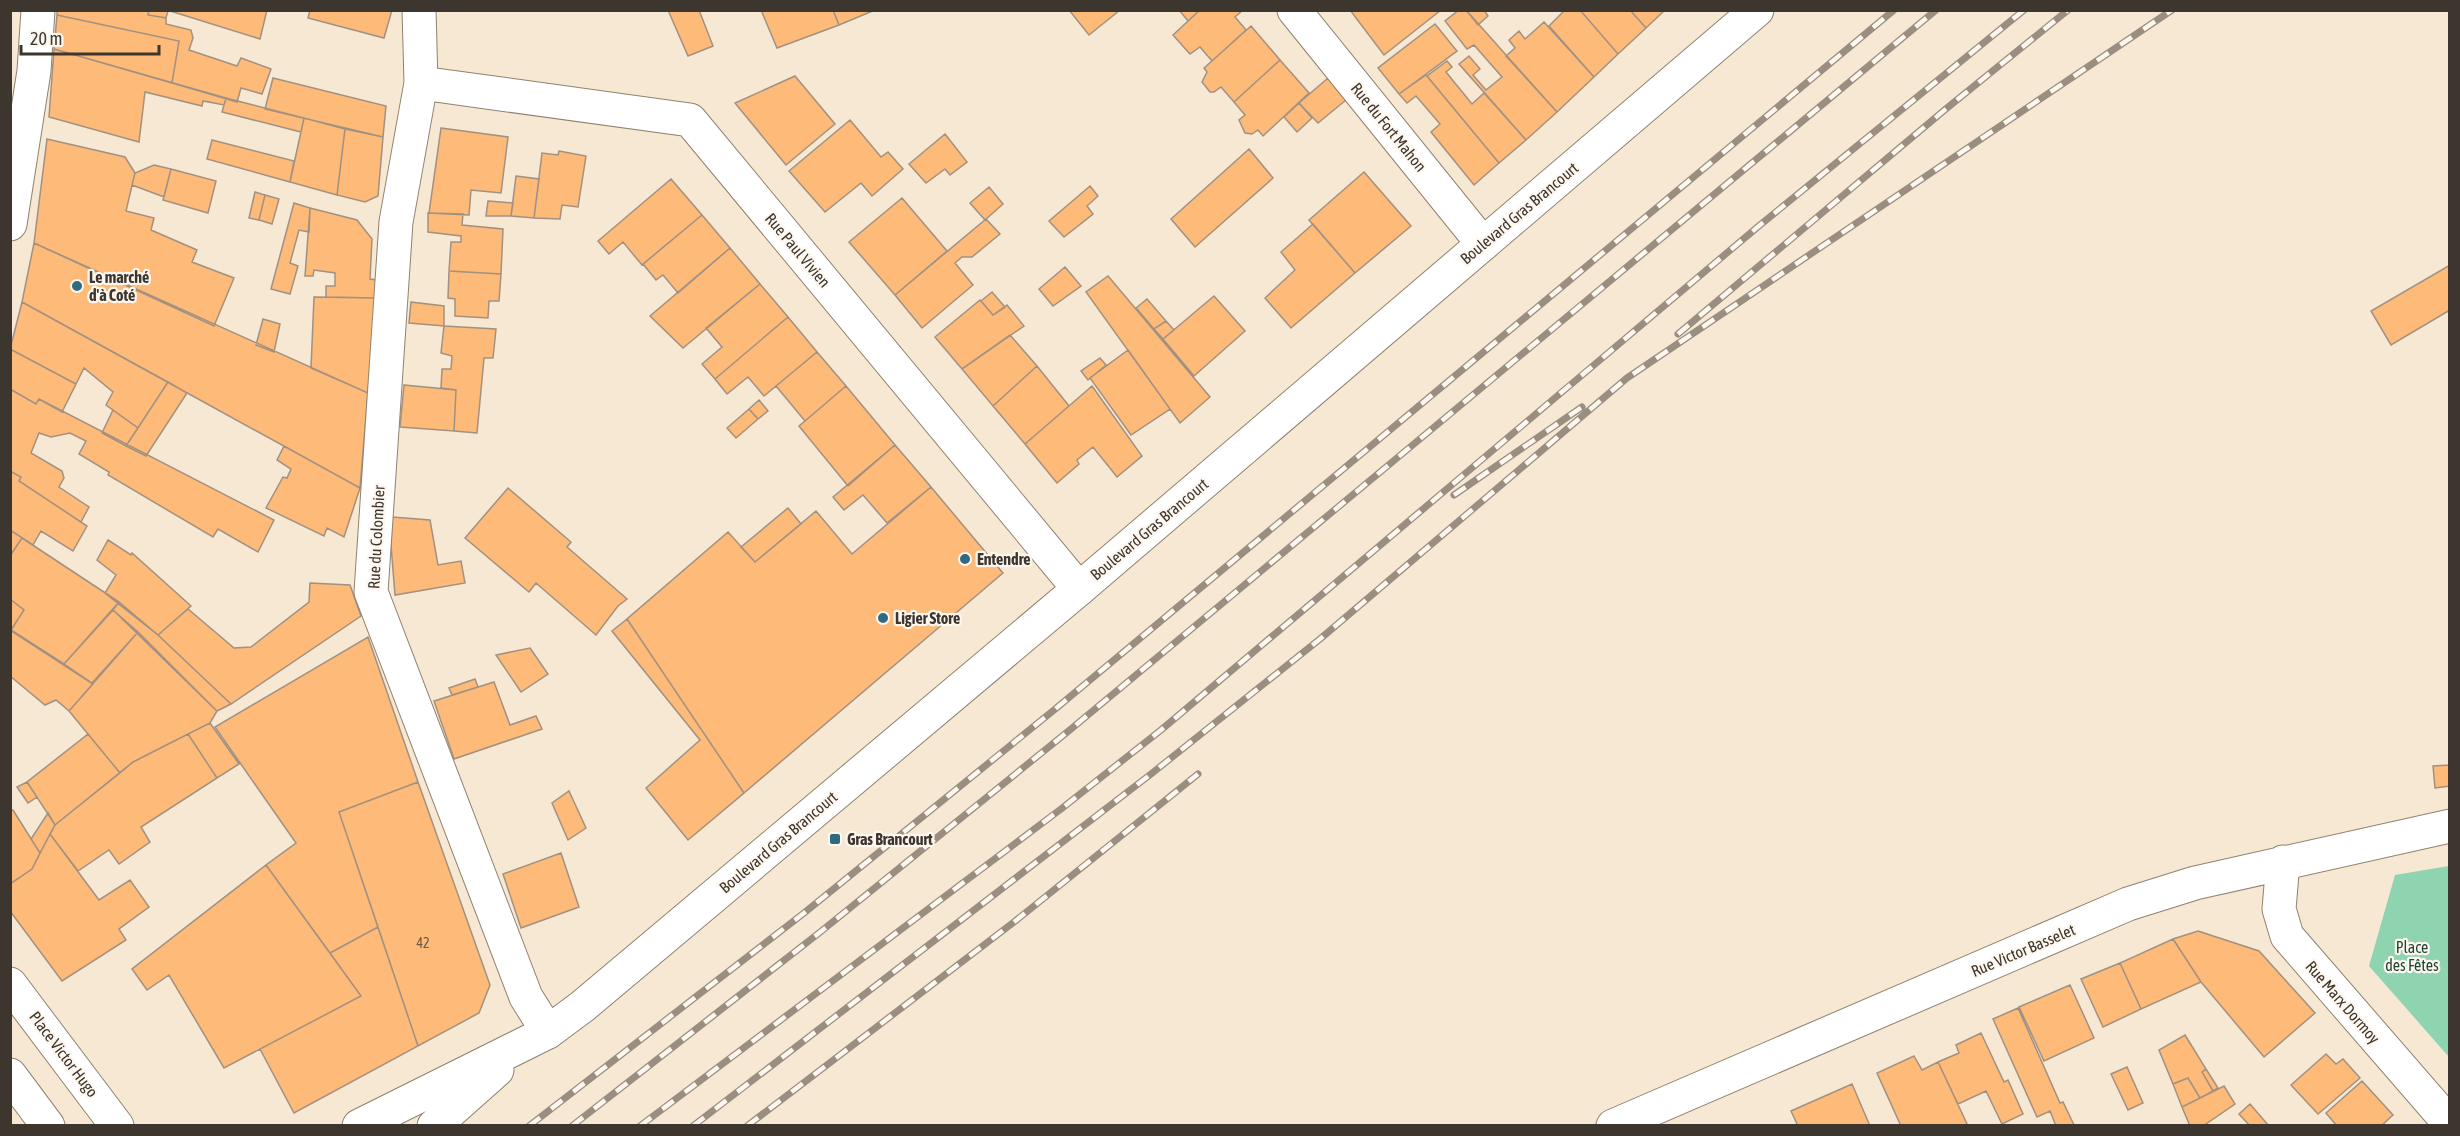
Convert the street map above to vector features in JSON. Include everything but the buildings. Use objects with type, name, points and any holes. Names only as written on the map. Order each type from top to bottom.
[{"type":"street","points":[[10,224],[34,71],[38,10]]},
{"type":"street","name":"Rue du Colombier","points":[[419,10],[421,82],[396,222],[371,592],[541,1035]]},
{"type":"street","name":"Rue du Fort Mahon","points":[[1294,10],[1483,244]]},
{"type":"street","name":"Boulevard Gras Brancourt","points":[[541,1035],[804,822],[1757,10]]},
{"type":"street","name":"Rue Paul Vivien","points":[[421,82],[690,120],[1079,589]]},
{"type":"street","name":"Rue Victor Basselet","points":[[1613,1125],[2128,904],[2195,882],[2450,826]]},
{"type":"street","name":"Rue Marx Dormoy","points":[[2283,862],[2279,909],[2287,936],[2450,1124]]},
{"type":"street","name":"Place Victor Hugo","points":[[10,984],[117,1125]]},
{"type":"street","points":[[359,1125],[541,1035]]},
{"type":"street","points":[[434,1125],[541,1035]]},
{"type":"street","points":[[10,1075],[48,1125]]},
{"type":"green space","name":"Place des Fêtes","points":[[2450,866],[2449,1057],[2369,966],[2395,875]]},
{"type":"railway","points":[[529,1126],[804,913],[1054,710],[1894,10]]},
{"type":"railway","points":[[572,1126],[819,933],[1071,729],[1936,10]]},
{"type":"railway","points":[[640,1126],[1061,809],[1161,730],[1760,225],[2024,10]]},
{"type":"railway","points":[[1678,334],[1947,108],[2068,10]]},
{"type":"railway","points":[[693,1126],[1151,774],[1320,639],[1627,378],[2172,10]]},
{"type":"railway","points":[[1454,495],[1582,407]]},
{"type":"railway","points":[[747,1126],[1014,922],[1198,774]]},
{"type":"place","name":"Le marché d'à Coté","points":[[77,286]]},
{"type":"place","name":"Entendre","points":[[965,559]]},
{"type":"place","name":"Ligier Store","points":[[883,618]]},
{"type":"place","name":"Gras Brancourt","points":[[835,839]]}]
